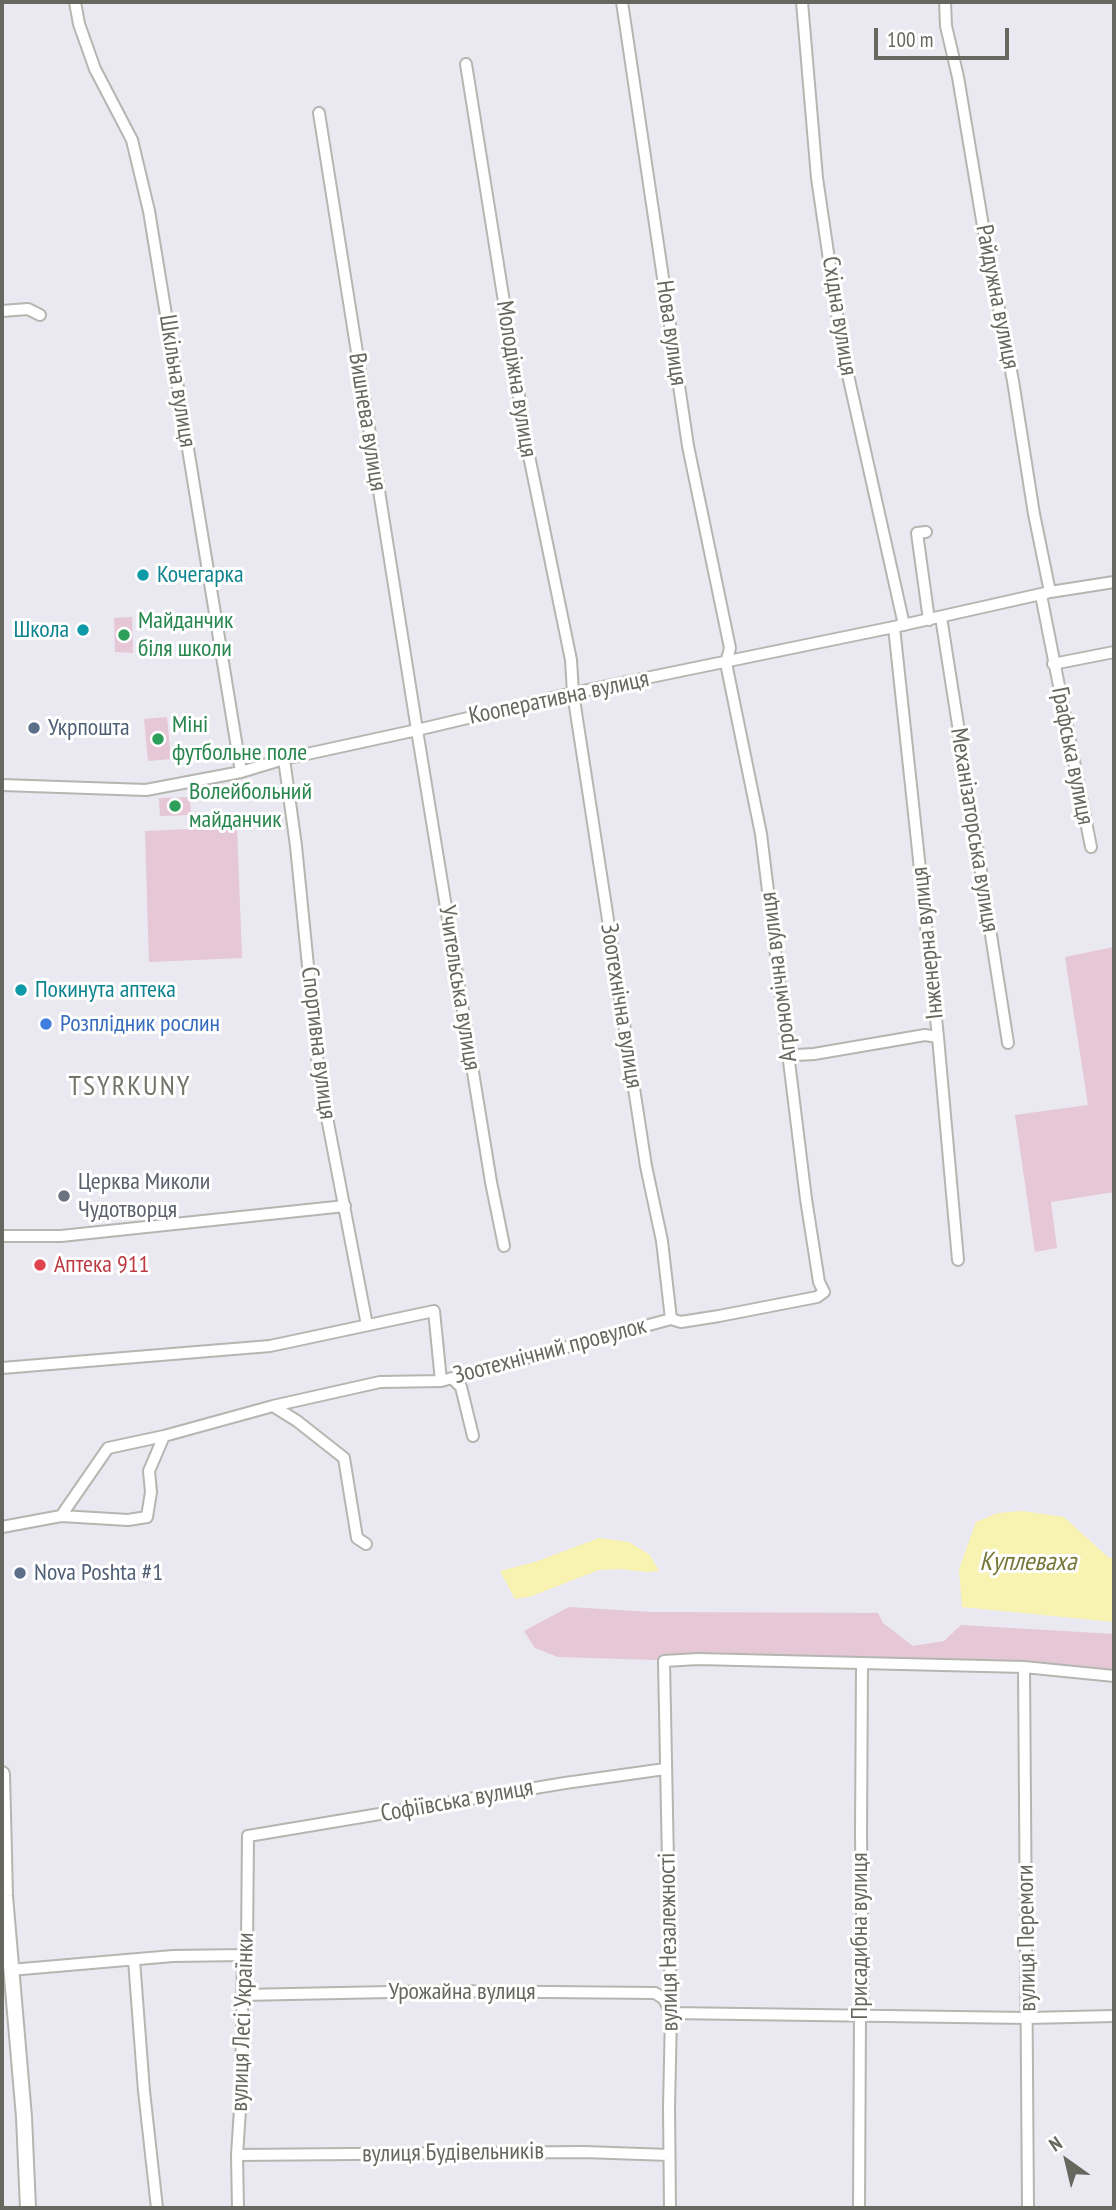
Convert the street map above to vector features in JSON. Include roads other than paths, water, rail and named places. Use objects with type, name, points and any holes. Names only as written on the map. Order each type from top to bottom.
[{"type":"street","name":"Шкільна вулиця","points":[[75,2],[79,24],[95,69],[132,140],[149,211],[241,772]]},
{"type":"street","name":"Нова вулиця","points":[[622,2],[688,446],[730,648],[726,663]]},
{"type":"street","name":"Східна вулиця","points":[[802,2],[817,178],[842,348],[899,626]]},
{"type":"street","name":"Райдужна вулиця","points":[[945,2],[946,26],[958,76],[983,226],[1013,380],[1046,594]]},
{"type":"street","name":"Молодіжна вулиця","points":[[466,64],[527,446],[571,660],[573,693]]},
{"type":"street","name":"Вишнева вулиця","points":[[320,113],[417,730]]},
{"type":"street","points":[[2,311],[28,309],[40,315]]},
{"type":"street","name":"Механізаторська вулиця","points":[[926,532],[917,533],[935,618],[1008,1043]]},
{"type":"street","name":"Кооперативна вулиця","points":[[2,785],[146,790],[241,772],[284,759],[573,693],[1114,582]]},
{"type":"street","name":"Графська вулиця","points":[[1046,594],[1054,664],[1090,848]]},
{"type":"street","name":"Інженерна вулиця","points":[[899,626],[958,1260]]},
{"type":"street","name":"Графська вулиця","points":[[1054,664],[1114,652]]},
{"type":"street","name":"Агрономічна вулиця","points":[[726,663],[761,834],[806,1199],[824,1292]]},
{"type":"street","name":"Зоотехнічна вулиця","points":[[573,693],[646,1166],[662,1241],[671,1319]]},
{"type":"street","name":"Учительська вулиця","points":[[417,730],[491,1182],[504,1246]]},
{"type":"street","name":"Спортивна вулиця","points":[[284,759],[296,846],[319,1076],[367,1325]]},
{"type":"street","points":[[788,1051],[796,1055],[814,1054],[925,1035],[938,1037]]},
{"type":"street","points":[[2,1236],[61,1236],[345,1206]]},
{"type":"street","name":"Зоотехнічний провулок","points":[[2,1368],[270,1346],[434,1311],[446,1379],[671,1319],[681,1322],[719,1316],[817,1297],[824,1292]]},
{"type":"street","points":[[61,1516],[108,1448],[380,1382],[446,1379],[461,1387],[473,1436]]},
{"type":"street","points":[[273,1406],[344,1458],[357,1538],[366,1544]]},
{"type":"street","points":[[2,1527],[61,1516],[128,1520],[147,1517],[151,1492],[149,1471],[164,1436]]},
{"type":"street","name":"вулиця Незалежності","points":[[670,2208],[671,2013],[664,1661],[862,1664]]},
{"type":"street","points":[[862,1664],[1024,1667],[1114,1676]]},
{"type":"street","name":"Присадибна вулиця","points":[[859,2208],[860,2015],[863,1996],[862,1664]]},
{"type":"street","name":"вулиця Перемоги","points":[[1024,1667],[1028,2208]]},
{"type":"street","name":"Софіївська вулиця","points":[[248,1836],[565,1783],[666,1769]]},
{"type":"street","points":[[2,1774],[4,1897],[24,2117],[28,2208]]},
{"type":"street","name":"вулиця Лесі Українки","points":[[238,2208],[237,2155],[241,2094],[243,1955],[247,1944],[248,1836]]},
{"type":"street","points":[[10,1970],[173,1956],[243,1955]]},
{"type":"street","points":[[134,1960],[144,2091],[157,2208]]},
{"type":"street","name":"Урожайна вулиця","points":[[242,1995],[439,1991],[655,1993],[664,1999],[671,2013]]},
{"type":"street","points":[[671,2013],[1028,2018],[1114,2016]]},
{"type":"street","name":"вулиця Будівельників","points":[[237,2155],[570,2152],[669,2155]]},
{"type":"water","name":"Куплеваха","points":[[1022,1511],[1064,1517],[1109,1558],[1114,1558],[1114,1622],[962,1607],[959,1569],[976,1522],[998,1513]]},
{"type":"water","points":[[599,1538],[629,1542],[650,1555],[659,1571],[599,1570],[529,1597],[515,1599],[500,1571],[535,1562]]},
{"type":"place","name":"Кочегарка","points":[[143,575]]},
{"type":"place","name":"Школа","points":[[83,630]]},
{"type":"place","name":"Майданчик біля школи","points":[[124,635]]},
{"type":"place","name":"Укрпошта","points":[[34,728]]},
{"type":"place","name":"Міні футбольне поле","points":[[158,739]]},
{"type":"place","name":"Волейбольний майданчик","points":[[175,806]]},
{"type":"place","name":"Покинута аптека","points":[[21,990]]},
{"type":"place","name":"Розплідник рослин","points":[[46,1024]]},
{"type":"place","name":"Церква Миколи Чудотворця","points":[[64,1196]]},
{"type":"place","name":"Аптека 911","points":[[40,1265]]},
{"type":"place","name":"Nova Poshta #1","points":[[20,1573]]},
{"type":"district","name":"TSYRKUNY","points":[[130,1087]]}]
